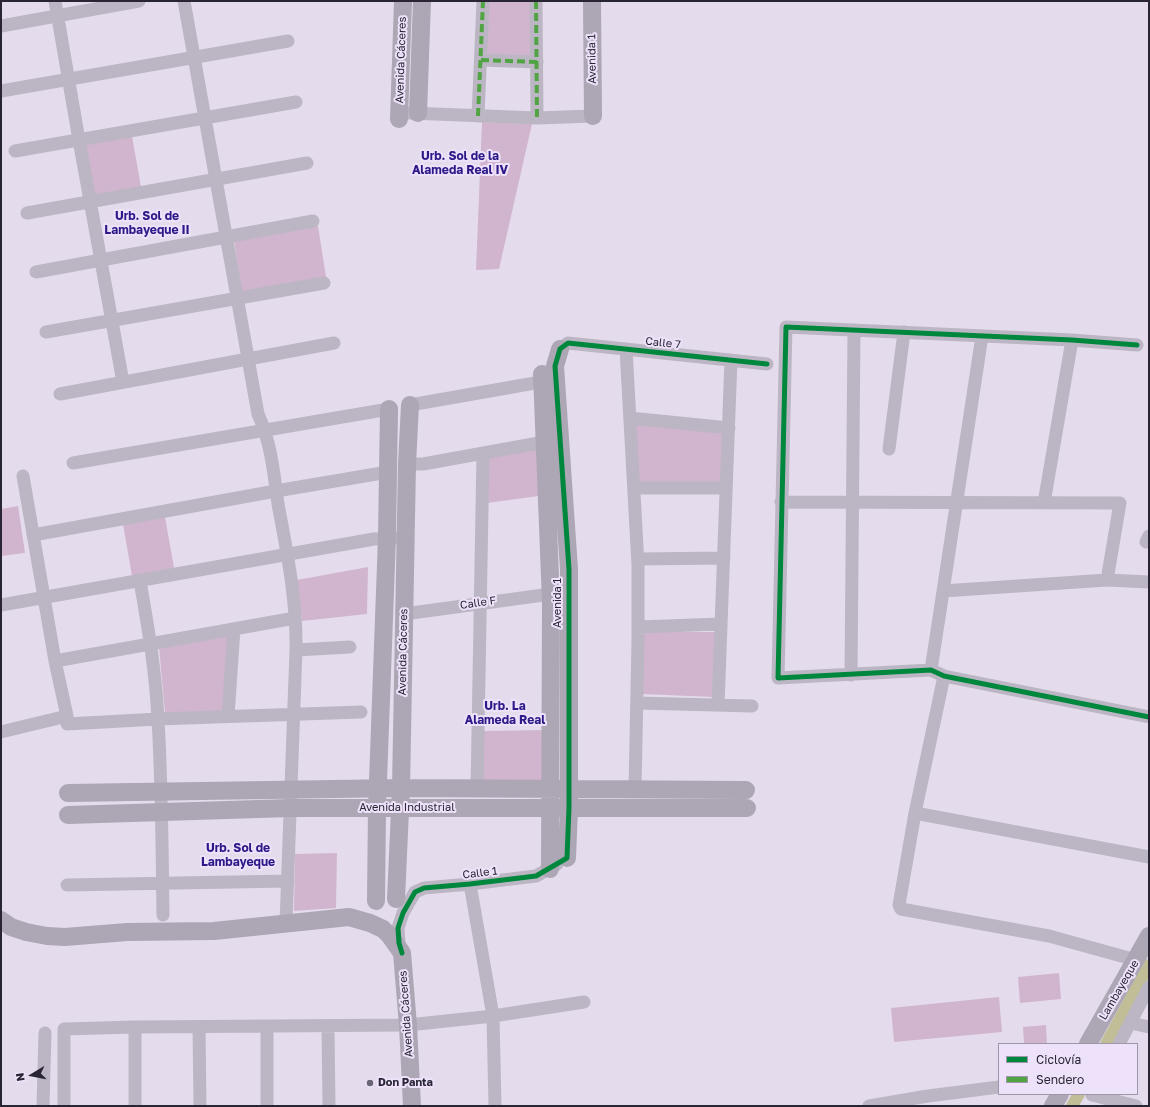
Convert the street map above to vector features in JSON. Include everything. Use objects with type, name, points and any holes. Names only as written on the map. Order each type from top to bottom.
[{"type":"street","points":[[55,1],[123,382]]},
{"type":"street","points":[[1,26],[139,1]]},
{"type":"street","points":[[184,1],[258,414],[265,429],[287,554],[295,618],[296,650],[286,923]]},
{"type":"street","name":"Avenida Cáceres","points":[[400,116],[403,1]]},
{"type":"street","name":"Avenida Cáceres","points":[[418,113],[422,1]]},
{"type":"street","points":[[478,116],[483,1]]},
{"type":"street","points":[[536,1],[537,118]]},
{"type":"street","name":"Avenida 1","points":[[592,1],[593,116]]},
{"type":"street","points":[[1,91],[194,58],[288,40]]},
{"type":"street","points":[[480,60],[537,62]]},
{"type":"street","points":[[15,152],[296,102]]},
{"type":"street","points":[[400,116],[418,113],[537,118],[593,116]]},
{"type":"street","points":[[27,213],[307,163]]},
{"type":"street","points":[[36,272],[313,221]]},
{"type":"street","points":[[46,332],[324,284]]},
{"type":"street","points":[[1138,345],[1072,340],[786,327],[778,678],[932,670],[944,676],[1149,717]]},
{"type":"street","points":[[851,675],[854,330]]},
{"type":"street","points":[[889,448],[904,332]]},
{"type":"street","points":[[932,670],[982,336]]},
{"type":"street","points":[[1044,503],[1072,340]]},
{"type":"street","points":[[60,394],[334,343]]},
{"type":"street","name":"Calle 7","points":[[560,349],[568,343],[767,364]]},
{"type":"street","name":"Avenida 1","points":[[560,349],[555,366],[568,569],[569,808],[567,858]]},
{"type":"street","points":[[626,349],[638,559],[635,790]]},
{"type":"street","points":[[718,705],[731,360]]},
{"type":"street","points":[[410,405],[539,378]]},
{"type":"street","name":"Avenida 1","points":[[539,378],[551,594],[550,869]]},
{"type":"street","name":"Avenida Cáceres","points":[[399,906],[407,464],[410,405]]},
{"type":"street","points":[[73,463],[389,409]]},
{"type":"street","name":"Avenida Cáceres","points":[[376,901],[377,808],[387,537],[389,409]]},
{"type":"street","points":[[630,418],[729,428]]},
{"type":"street","points":[[407,464],[423,464],[539,443]]},
{"type":"street","points":[[477,789],[483,453]]},
{"type":"street","points":[[33,535],[388,472]]},
{"type":"street","points":[[24,476],[55,661],[67,716],[67,724],[228,716],[361,712]]},
{"type":"street","points":[[634,488],[726,488]]},
{"type":"street","points":[[781,502],[1120,503],[1108,580]]},
{"type":"street","points":[[1149,536],[1146,542],[1149,542]]},
{"type":"street","points":[[1,605],[387,537],[406,538]]},
{"type":"street","points":[[638,559],[724,558]]},
{"type":"street","points":[[943,591],[1108,580],[1149,582]]},
{"type":"street","points":[[140,581],[151,643],[158,719],[162,792],[163,915]]},
{"type":"street","name":"Calle F","points":[[404,614],[551,594]]},
{"type":"street","points":[[55,661],[295,618]]},
{"type":"street","points":[[638,627],[721,624]]},
{"type":"street","points":[[228,716],[234,629]]},
{"type":"street","points":[[296,650],[350,647]]},
{"type":"street","points":[[944,676],[899,905],[901,909],[1049,936],[1136,960]]},
{"type":"street","points":[[637,703],[752,706]]},
{"type":"street","points":[[1,731],[67,716]]},
{"type":"street","name":"Avenida Industrial","points":[[68,793],[401,788],[550,789],[635,790],[746,799],[569,808],[290,808],[68,815]]},
{"type":"street","points":[[916,813],[1149,857]]},
{"type":"street","name":"Calle 1","points":[[402,953],[399,943],[398,928],[399,906],[415,892],[424,888],[536,876],[567,858]]},
{"type":"street","points":[[67,885],[288,881]]},
{"type":"street","points":[[470,884],[493,1016],[496,1106]]},
{"type":"street","points":[[1,920],[11,927],[26,932],[47,936],[65,937],[127,932],[214,931],[349,917],[370,923],[383,929],[402,953]]},
{"type":"street","name":"Lambayeque","points":[[1089,1043],[1149,936]]},
{"type":"street","name":"Avenida Cáceres","points":[[402,953],[408,1025],[412,1106]]},
{"type":"street","points":[[1120,1043],[1149,987]]},
{"type":"street","points":[[64,1106],[64,1029],[408,1025],[493,1016],[584,1002]]},
{"type":"street","points":[[1130,1023],[1149,1027]]},
{"type":"street","points":[[328,1026],[329,1106]]},
{"type":"street","points":[[135,1027],[135,1106]]},
{"type":"street","points":[[199,1027],[200,1106]]},
{"type":"street","points":[[267,1027],[267,1106]]},
{"type":"street","points":[[43,1106],[45,1033]]},
{"type":"street","points":[[871,1106],[928,1096],[998,1087]]},
{"type":"street","points":[[1053,1106],[1059,1095]]},
{"type":"street","points":[[1090,1098],[1136,1106]]},
{"type":"shaded area","points":[[486,2],[533,2],[533,59],[484,57]]},
{"type":"shaded area","points":[[482,122],[532,124],[499,269],[476,270]]},
{"type":"shaded area","points":[[132,136],[141,187],[93,196],[84,144]]},
{"type":"shaded area","points":[[318,226],[326,277],[242,294],[234,240]]},
{"type":"shaded area","points":[[634,424],[723,433],[722,483],[637,484]]},
{"type":"shaded area","points":[[542,447],[546,495],[487,503],[488,457]]},
{"type":"shaded area","points":[[18,506],[25,553],[1,556],[1,509]]},
{"type":"shaded area","points":[[165,517],[174,568],[132,576],[123,524]]},
{"type":"shaded area","points":[[368,567],[367,614],[302,621],[297,580]]},
{"type":"shaded area","points":[[644,632],[717,632],[714,697],[641,694]]},
{"type":"shaded area","points":[[228,634],[225,711],[165,713],[159,647]]},
{"type":"shaded area","points":[[545,730],[544,785],[483,785],[483,731]]},
{"type":"shaded area","points":[[337,853],[336,908],[294,911],[295,854]]},
{"type":"shaded area","points":[[1059,973],[1061,999],[1020,1003],[1018,977]]},
{"type":"shaded area","points":[[999,997],[1002,1032],[894,1042],[891,1008]]},
{"type":"shaded area","points":[[1046,1025],[1047,1043],[1024,1043],[1023,1027]]},
{"type":"waterway","points":[[1107,1043],[1149,965]]},
{"type":"waterway","points":[[1072,1106],[1078,1095]]},
{"type":"marked path","points":[[478,116],[483,1]]},
{"type":"marked path","points":[[536,1],[537,118]]},
{"type":"marked path","points":[[481,60],[537,62]]},
{"type":"cycle path","points":[[1137,345],[1072,340],[786,327],[778,678],[931,670],[944,676],[1149,717]]},
{"type":"cycle path","points":[[402,953],[399,943],[398,928],[403,913],[415,892],[424,888],[536,876],[567,858],[569,808],[569,569],[555,366],[560,349],[568,343],[767,364]]},
{"type":"place","name":"Don Panta","points":[[370,1083]]},
{"type":"district","name":"Urb. Sol de la Alameda Real IV","points":[[460,163]]},
{"type":"district","name":"Urb. Sol de Lambayeque II","points":[[147,223]]},
{"type":"district","name":"Urb. La Alameda Real","points":[[505,713]]},
{"type":"district","name":"Urb. Sol de Lambayeque","points":[[238,855]]}]
